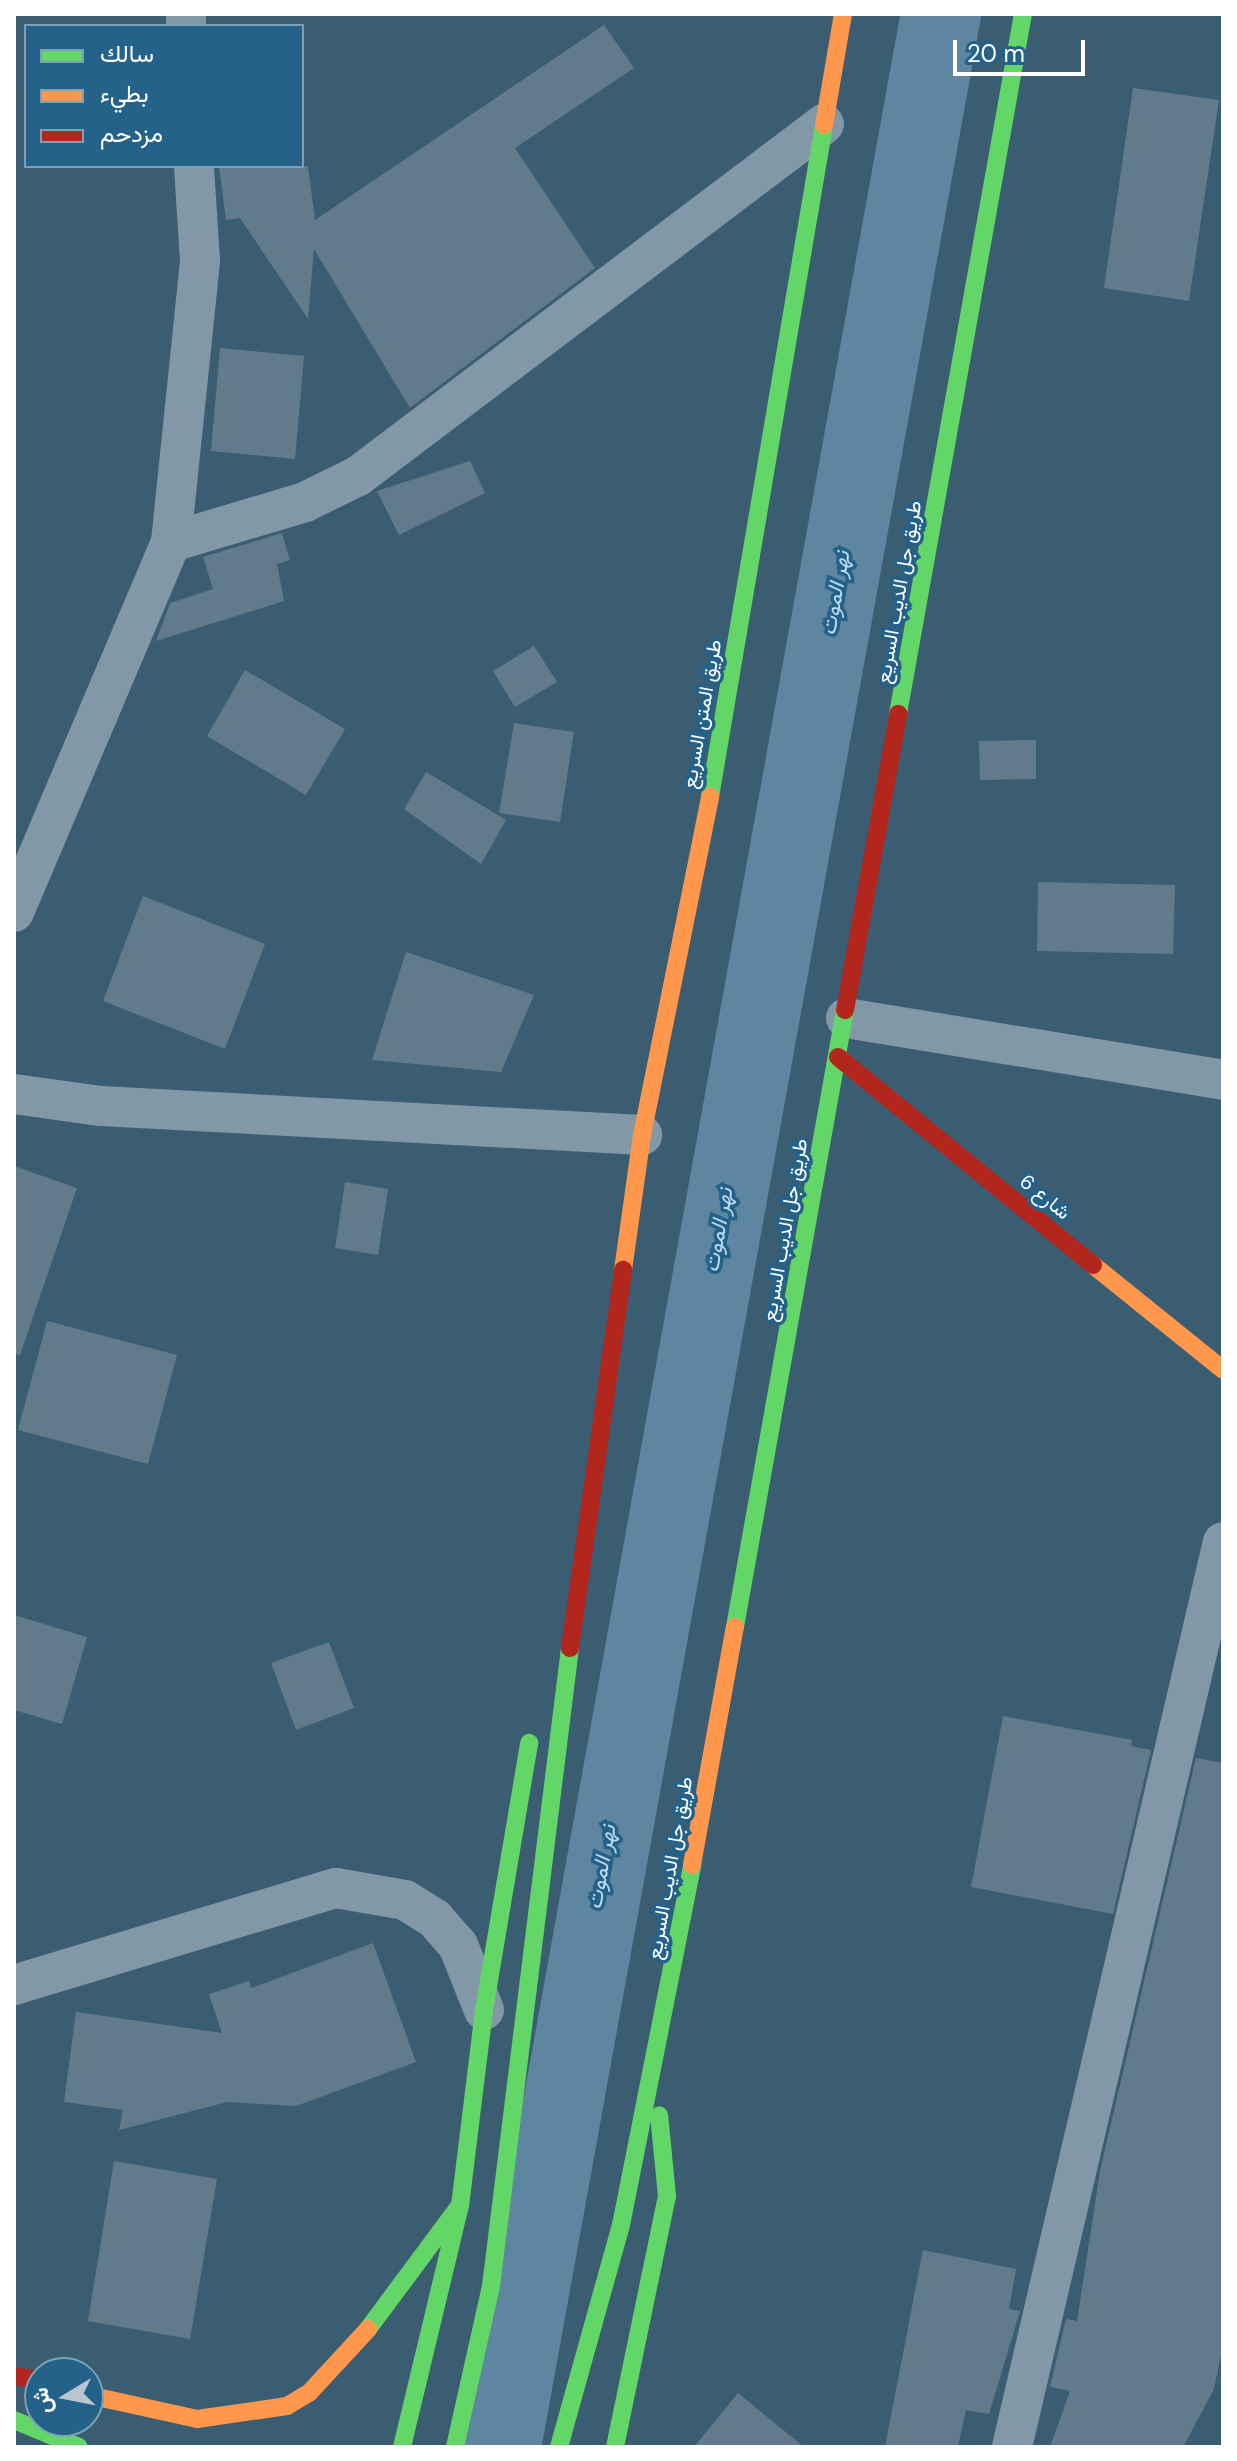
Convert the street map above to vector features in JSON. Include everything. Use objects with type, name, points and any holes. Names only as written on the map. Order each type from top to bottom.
[{"type":"main road","name":"طريق المتن السريع","points":[[601,1421],[642,1135],[705,825],[843,14]]},
{"type":"main road","name":"طريق جل الديب السريع","points":[[559,2447],[655,2075],[1023,14]]},
{"type":"main road","name":"شارع 6","points":[[838,1057],[1223,1370]]},
{"type":"main road","points":[[559,1571],[601,1421]]},
{"type":"main road","points":[[455,2447],[493,2270],[601,1421]]},
{"type":"main road","points":[[402,2447],[460,2206],[484,2010],[532,1722]]},
{"type":"main road","points":[[615,2447],[667,2196],[655,2075]]},
{"type":"main road","points":[[104,2399],[197,2419],[287,2406],[309,2393],[397,2298],[460,2206]]},
{"type":"main road","points":[[14,2420],[79,2447]]},
{"type":"street","points":[[171,542],[305,502],[358,476],[824,124]]},
{"type":"street","points":[[14,912],[171,542],[200,260],[194,168]]},
{"type":"street","points":[[846,1018],[1223,1080]]},
{"type":"street","points":[[14,1094],[101,1106],[642,1135]]},
{"type":"street","points":[[1012,2447],[1223,1542]]},
{"type":"street","points":[[14,1985],[302,1895],[359,1889],[405,1900],[435,1919],[464,1956],[484,2010]]},
{"type":"building","points":[[604,25],[634,68],[515,148],[595,268],[410,408],[314,249],[308,319],[240,218],[226,220],[219,168],[308,166],[315,220]]},
{"type":"building","points":[[1133,88],[1219,100],[1189,301],[1104,288]]},
{"type":"building","points":[[220,348],[304,356],[295,459],[211,451]]},
{"type":"building","points":[[470,461],[485,493],[399,535],[377,491]]},
{"type":"building","points":[[282,533],[290,560],[277,564],[284,601],[156,641],[170,603],[213,589],[203,557]]},
{"type":"building","points":[[534,646],[557,682],[515,707],[493,671]]},
{"type":"building","points":[[245,670],[345,729],[306,795],[207,736]]},
{"type":"building","points":[[514,723],[574,732],[560,822],[499,813]]},
{"type":"building","points":[[1036,740],[1036,779],[980,780],[979,741]]},
{"type":"building","points":[[426,772],[506,820],[481,864],[404,809]]},
{"type":"building","points":[[1038,882],[1175,885],[1173,954],[1037,951]]},
{"type":"building","points":[[143,896],[265,944],[225,1049],[103,1001]]},
{"type":"building","points":[[406,952],[534,995],[501,1072],[372,1060]]},
{"type":"building","points":[[14,1166],[77,1188],[20,1355],[14,1354]]},
{"type":"building","points":[[345,1182],[388,1189],[378,1255],[335,1248]]},
{"type":"building","points":[[47,1321],[177,1355],[148,1464],[18,1430]]},
{"type":"building","points":[[14,1615],[87,1637],[62,1724],[14,1710]]},
{"type":"building","points":[[329,1642],[354,1708],[296,1730],[271,1663]]},
{"type":"building","points":[[1003,1716],[1132,1740],[1131,1746],[1151,1750],[1113,1914],[971,1887]]},
{"type":"building","points":[[1196,1758],[1223,1763],[1223,2345],[1214,2389],[1183,2447],[1050,2447],[1070,2391],[1050,2387],[1066,2319],[1077,2321],[1100,2171]]},
{"type":"building","points":[[373,1943],[416,2062],[296,2106],[227,2102],[119,2130],[123,2110],[64,2102],[76,2012],[222,2033],[209,1994],[249,1981],[251,1988]]},
{"type":"building","points":[[114,2161],[217,2179],[190,2339],[88,2321]]},
{"type":"building","points":[[923,2250],[1016,2269],[1009,2309],[1020,2311],[989,2414],[966,2410],[958,2447],[885,2447]]},
{"type":"building","points":[[738,2393],[804,2447],[694,2447]]},
{"type":"waterway","name":"نهر الموت","points":[[501,2447],[941,14]]},
{"type":"traffic: fast","points":[[898,714],[1023,14]]},
{"type":"traffic: fast","points":[[710,797],[824,125]]},
{"type":"traffic: fast","points":[[735,1627],[845,1010]]},
{"type":"traffic: fast","points":[[455,2447],[491,2286],[570,1648]]},
{"type":"traffic: fast","points":[[402,2447],[460,2206],[484,2010],[529,1743]]},
{"type":"traffic: fast","points":[[559,2447],[621,2225],[692,1865]]},
{"type":"traffic: fast","points":[[615,2447],[667,2196],[659,2115]]},
{"type":"traffic: fast","points":[[368,2329],[458,2208]]},
{"type":"traffic: fast","points":[[14,2420],[79,2447]]},
{"type":"traffic: slow","points":[[824,125],[843,14]]},
{"type":"traffic: slow","points":[[623,1270],[642,1135],[710,797]]},
{"type":"traffic: slow","points":[[1093,1265],[1223,1370]]},
{"type":"traffic: slow","points":[[692,1865],[735,1627]]},
{"type":"traffic: slow","points":[[104,2399],[197,2419],[287,2406],[309,2393],[368,2329]]},
{"type":"traffic: jam","points":[[845,1010],[898,714]]},
{"type":"traffic: jam","points":[[838,1057],[1093,1265]]},
{"type":"traffic: jam","points":[[570,1648],[623,1270]]},
{"type":"traffic: jam","points":[[14,2376],[24,2378]]}]
